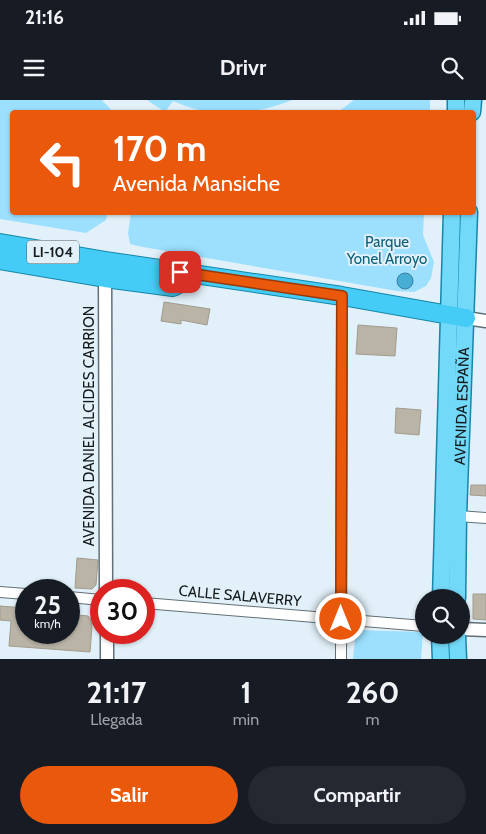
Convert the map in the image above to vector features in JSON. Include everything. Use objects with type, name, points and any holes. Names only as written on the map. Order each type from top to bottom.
[{"type":"highway","name":"LI-104","points":[[0,243],[173,286],[196,275],[342,296],[457,316]]},
{"type":"highway","name":"LI-104","points":[[0,260],[105,269]]},
{"type":"main road","name":"AVENIDA ESPAÑA","points":[[452,215],[457,316],[458,589]]},
{"type":"main road","name":"AVENIDA ESPAÑA","points":[[442,589],[457,316],[469,215]]},
{"type":"main road","points":[[440,644],[441,659]]},
{"type":"main road","points":[[457,644],[458,659]]},
{"type":"street","name":"AVENIDA DANIEL ALCIDES CARRION","points":[[105,269],[106,579]]},
{"type":"street","points":[[341,659],[342,296]]},
{"type":"street","points":[[457,316],[486,321]]},
{"type":"street","points":[[458,516],[486,518]]},
{"type":"street","points":[[0,592],[15,593]]},
{"type":"street","name":"CALLE SALAVERRY","points":[[155,604],[415,625]]},
{"type":"street","points":[[470,629],[486,630]]},
{"type":"street","points":[[107,644],[108,659]]},
{"type":"green space","points":[[0,100],[102,100],[111,110],[10,110],[10,215],[107,215],[106,220],[86,233],[0,219]]},
{"type":"green space","points":[[147,100],[292,100],[258,110],[199,110],[173,101],[166,110],[162,110]]},
{"type":"green space","points":[[354,100],[430,100],[430,110],[341,110]]},
{"type":"green space","name":"Parque Yonel Arroyo","points":[[131,215],[424,215],[423,235],[434,262],[431,278],[426,286],[414,292],[397,291],[143,247],[130,244],[128,233]]},
{"type":"green space","points":[[356,630],[415,632],[415,644],[422,644],[421,659],[353,659]]},
{"type":"shaded area","points":[[405,273],[413,281],[405,289],[397,281]]},
{"type":"building","points":[[164,302],[210,309],[207,325],[181,320],[181,324],[161,321]]},
{"type":"building","points":[[358,325],[397,328],[395,356],[356,354]]},
{"type":"building","points":[[396,408],[421,410],[419,435],[395,433]]},
{"type":"building","points":[[471,485],[486,485],[486,496],[470,495]]},
{"type":"building","points":[[77,558],[98,560],[96,579],[90,579],[90,589],[80,588],[80,579],[76,579]]},
{"type":"building","points":[[473,594],[486,594],[486,620],[473,619]]},
{"type":"building","points":[[0,606],[15,607],[15,644],[80,644],[80,615],[88,616],[90,619],[90,652],[9,646],[11,621],[0,620]]},
{"type":"route","points":[[180,272],[342,296],[341,619]]}]
